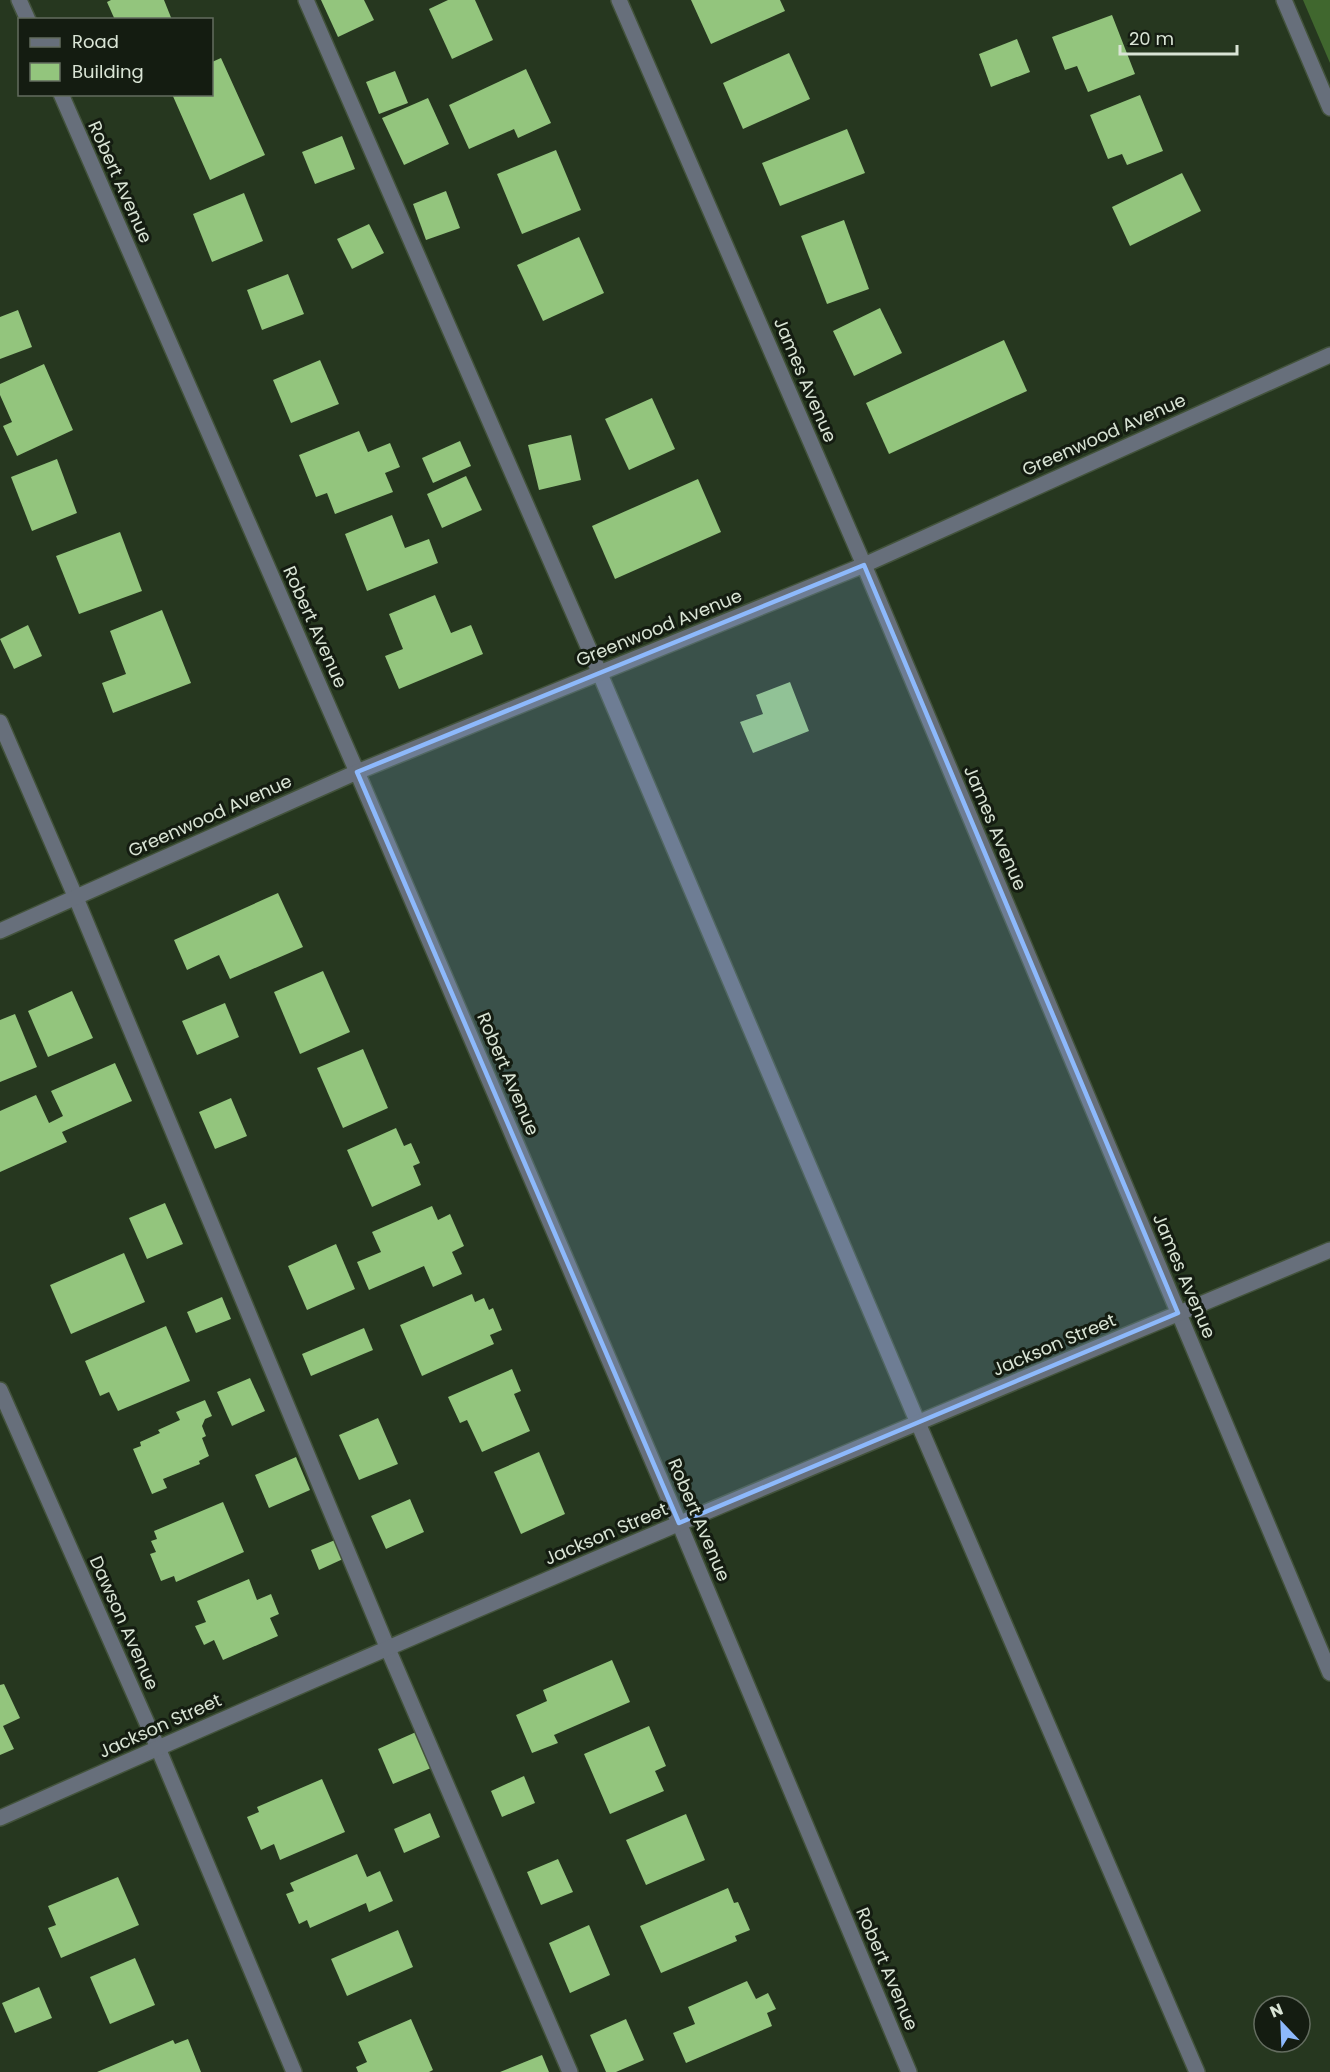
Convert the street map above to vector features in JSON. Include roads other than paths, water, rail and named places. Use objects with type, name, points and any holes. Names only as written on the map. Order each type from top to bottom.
[{"type":"street","points":[[20,0],[27,18]]},
{"type":"street","points":[[306,0],[600,674],[1197,2072]]},
{"type":"street","name":"James Avenue","points":[[619,0],[864,565],[1330,1673]]},
{"type":"street","points":[[1284,0],[1330,108]]},
{"type":"street","name":"Robert Avenue","points":[[62,96],[357,772],[679,1523],[909,2072]]},
{"type":"street","name":"Greenwood Avenue","points":[[0,931],[357,772],[864,565],[1330,355]]},
{"type":"street","points":[[0,722],[76,897],[388,1649],[570,2072]]},
{"type":"street","name":"Jackson Street","points":[[0,1818],[679,1523],[1330,1250]]},
{"type":"street","name":"Dawson Avenue","points":[[0,1390],[158,1748],[294,2072]]}]
